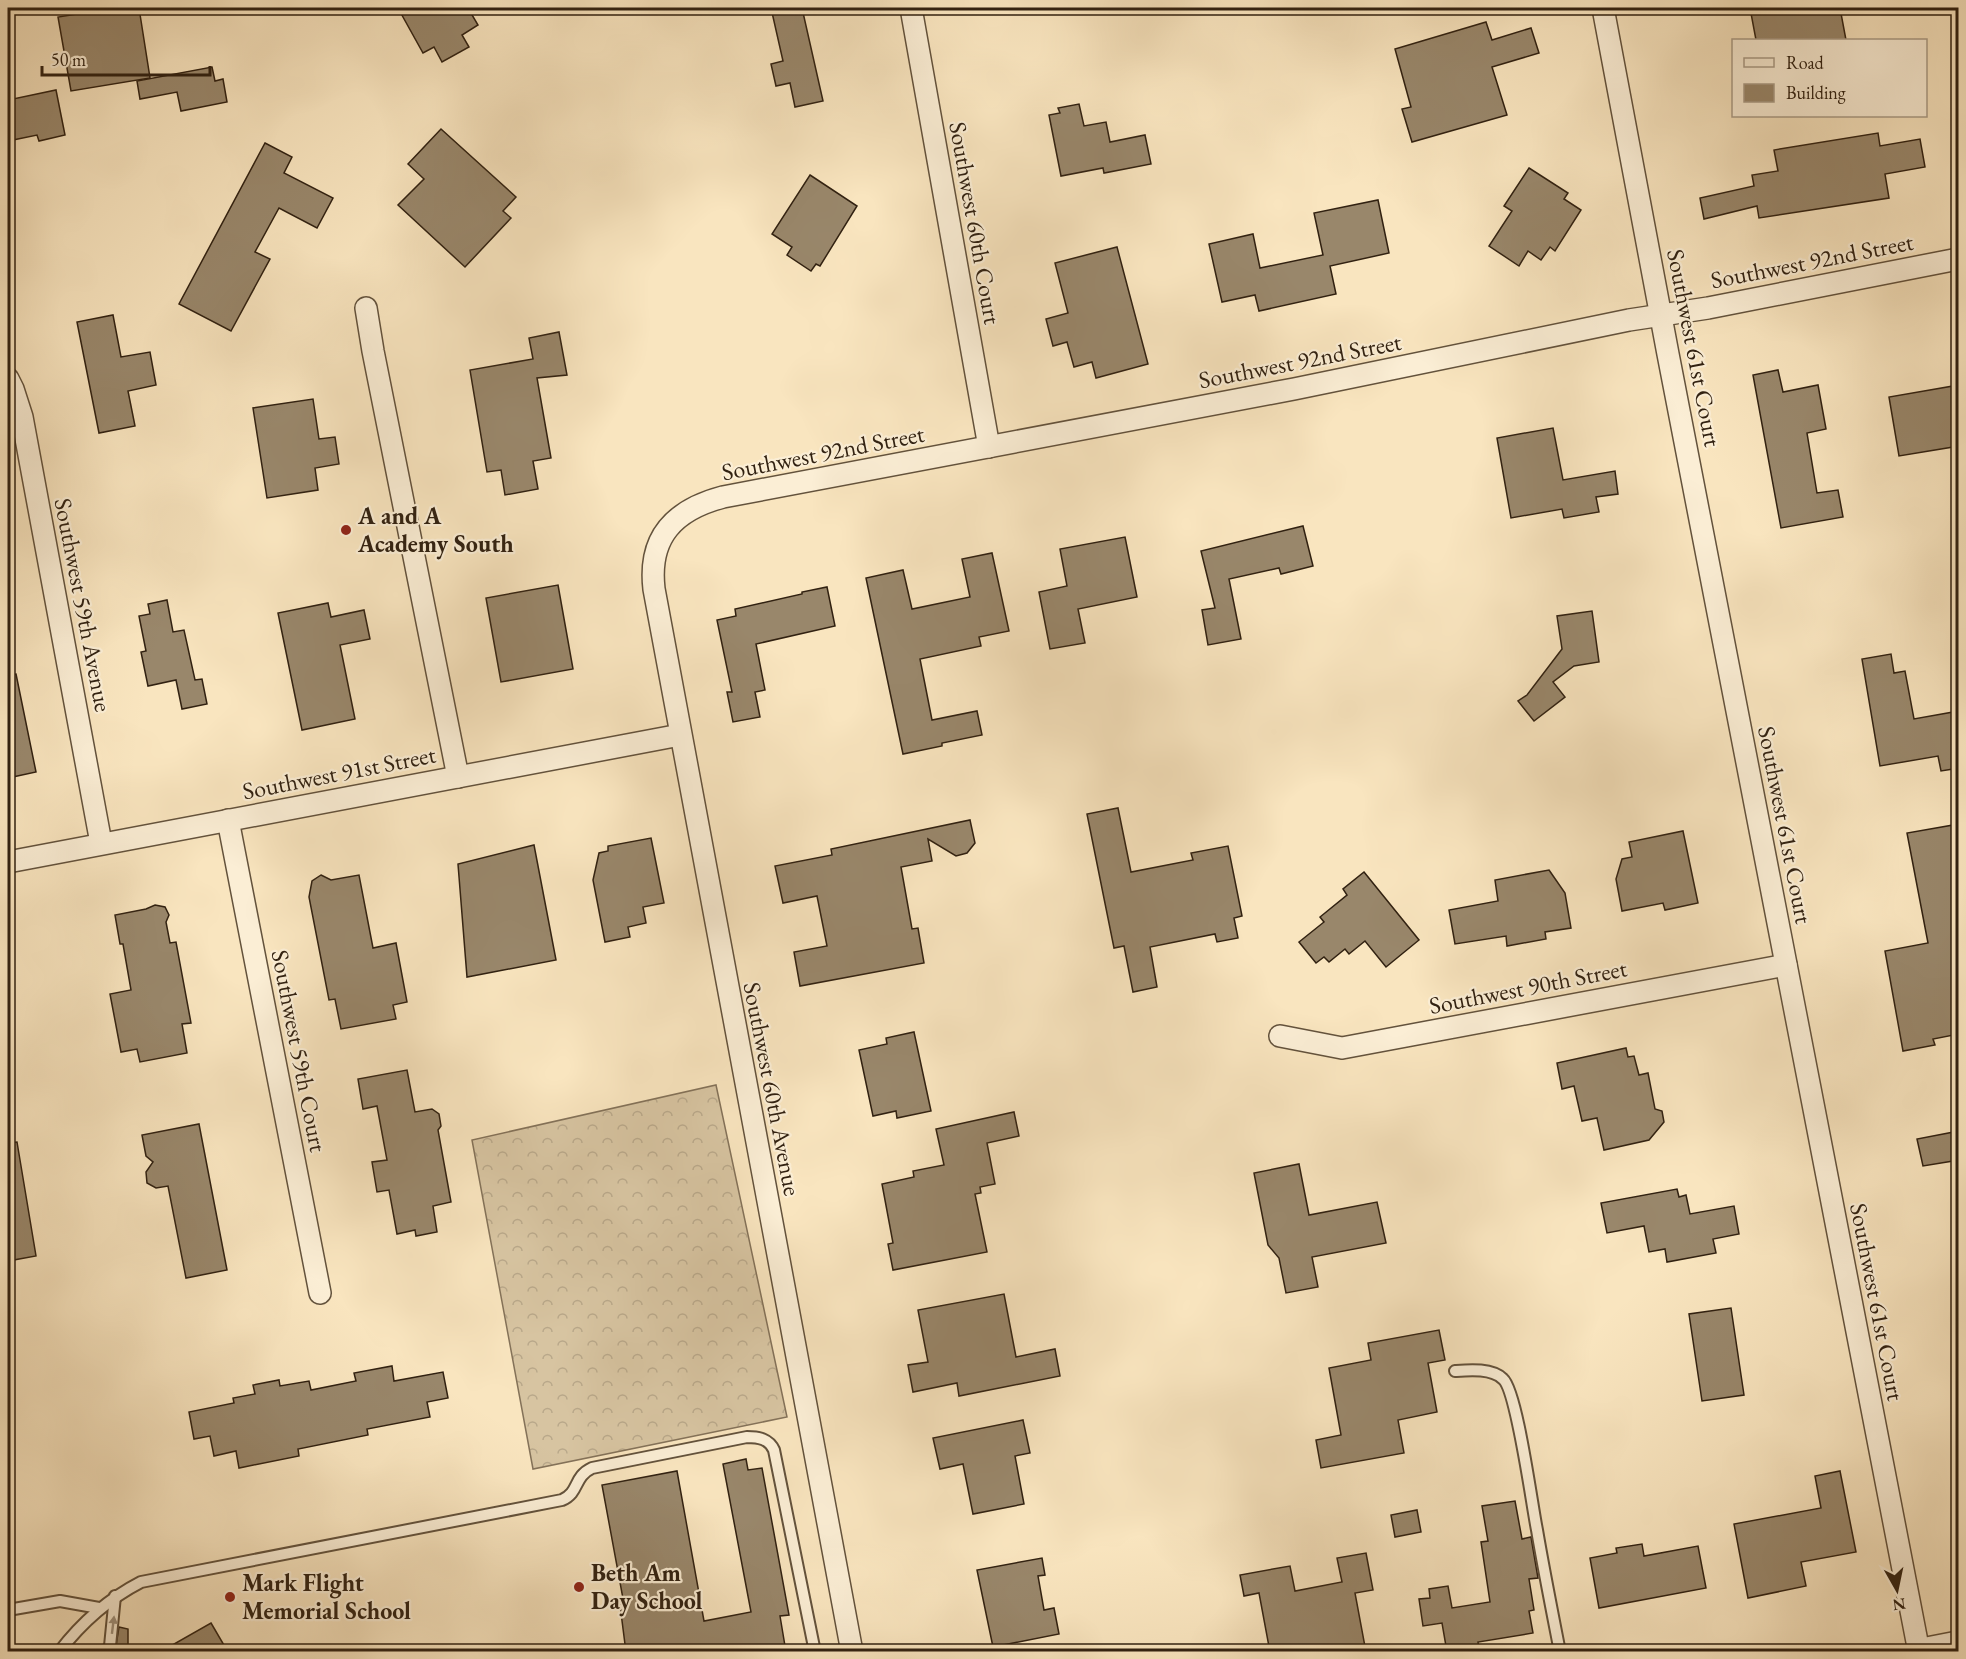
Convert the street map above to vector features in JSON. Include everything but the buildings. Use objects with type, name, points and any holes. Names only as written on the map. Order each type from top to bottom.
[{"type":"street","name":"Southwest 60th Court","points":[[911,8],[989,447]]},
{"type":"street","name":"Southwest 61st Court","points":[[1604,8],[1786,965],[1921,1652]]},
{"type":"street","name":"Southwest 92nd Street","points":[[663,536],[672,524],[688,510],[704,502],[1959,259]]},
{"type":"street","points":[[366,308],[458,777]]},
{"type":"street","name":"Southwest 59th Avenue","points":[[8,379],[14,389],[22,417],[101,843]]},
{"type":"street","name":"Southwest 60th Avenue","points":[[663,536],[656,549],[652,574],[680,735],[852,1652]]},
{"type":"street","name":"Southwest 91st Street","points":[[8,862],[680,735]]},
{"type":"street","name":"Southwest 59th Court","points":[[228,820],[320,1293]]},
{"type":"street","name":"Southwest 90th Street","points":[[1280,1036],[1342,1047],[1786,965]]},
{"type":"street","points":[[1921,1652],[1959,1645]]},
{"type":"lane","points":[[1455,1371],[1472,1369],[1490,1373],[1504,1379],[1510,1392],[1522,1442],[1560,1652]]},
{"type":"lane","points":[[59,1652],[99,1608],[141,1582],[562,1500],[574,1490],[583,1472],[592,1468],[737,1438],[756,1437],[770,1443],[774,1450],[815,1652]]},
{"type":"lane","points":[[105,1652],[110,1646],[115,1596]]},
{"type":"lane","points":[[8,1610],[60,1601],[99,1608]]},
{"type":"green space","points":[[716,1085],[787,1417],[533,1469],[472,1140]]},
{"type":"place","name":"A and A Academy South","points":[[346,530]]},
{"type":"place","name":"Beth Am Day School","points":[[579,1587]]},
{"type":"place","name":"Mark Flight Memorial School","points":[[230,1597]]}]
